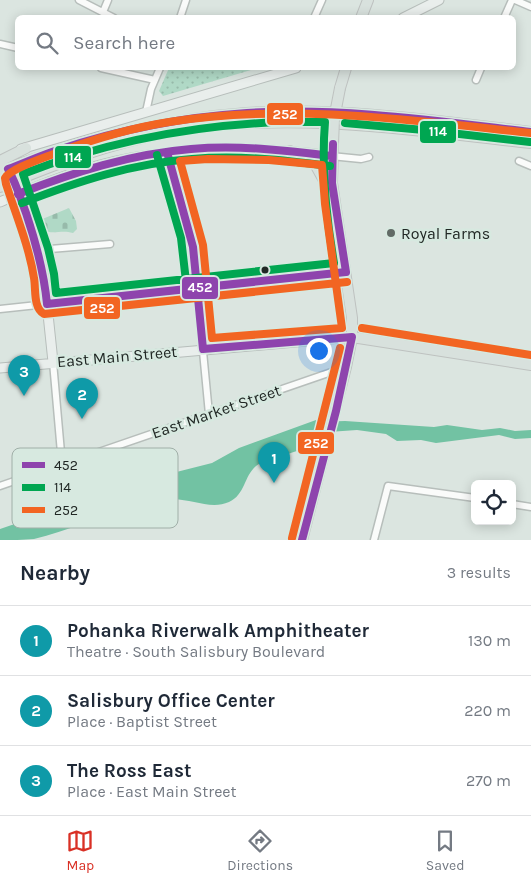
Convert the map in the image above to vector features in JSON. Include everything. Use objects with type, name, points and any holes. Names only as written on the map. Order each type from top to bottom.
[{"type":"main road","points":[[363,15],[368,0]]},
{"type":"main road","points":[[302,540],[336,411],[352,337],[352,318],[334,198],[331,156],[334,119],[345,70]]},
{"type":"main road","points":[[3,167],[125,132],[196,119],[247,114],[295,112],[354,114],[531,132]]},
{"type":"main road","points":[[0,188],[86,153],[130,141],[170,132],[254,123],[315,122],[383,126],[531,143]]},
{"type":"main road","points":[[3,167],[26,148]]},
{"type":"main road","points":[[290,151],[315,164],[334,198]]},
{"type":"main road","name":"East Main Street","points":[[352,337],[531,365]]},
{"type":"street","points":[[78,0],[108,15]]},
{"type":"street","points":[[103,12],[108,0]]},
{"type":"street","points":[[181,15],[186,0]]},
{"type":"street","points":[[315,15],[322,0]]},
{"type":"street","points":[[409,15],[439,0]]},
{"type":"street","points":[[506,15],[513,0],[531,7]]},
{"type":"street","points":[[0,44],[15,47]]},
{"type":"street","points":[[110,70],[155,80]]},
{"type":"street","points":[[146,112],[148,99],[159,70]]},
{"type":"street","points":[[0,156],[289,70]]},
{"type":"street","points":[[476,80],[480,70]]},
{"type":"street","points":[[0,202],[50,181],[98,165],[167,152],[207,149],[290,151],[360,159],[369,157]]},
{"type":"street","points":[[167,152],[191,236],[209,414]]},
{"type":"street","points":[[519,161],[531,166]]},
{"type":"street","points":[[3,167],[15,181],[38,250],[44,276],[61,448]]},
{"type":"street","points":[[38,250],[110,244]]},
{"type":"street","points":[[0,309],[346,272]]},
{"type":"street","name":"East Main Street","points":[[0,368],[352,337]]},
{"type":"street","name":"East Market Street","points":[[109,448],[346,367]]},
{"type":"street","name":"East Market Street","points":[[0,486],[12,482]]},
{"type":"street","points":[[374,540],[388,486],[471,497]]},
{"type":"street","points":[[516,505],[531,507]]},
{"type":"green space","points":[[168,70],[251,70],[163,96],[159,91]]},
{"type":"green space","points":[[69,208],[76,221],[77,229],[73,233],[50,232],[42,229],[40,220]]},
{"type":"shaded area","points":[[316,420],[317,422],[345,421],[434,427],[447,425],[482,430],[500,428],[515,431],[531,430],[531,438],[515,439],[499,435],[436,443],[421,440],[397,441],[386,434],[357,430],[314,433],[307,445],[301,449],[256,466],[238,495],[229,502],[214,505],[178,500],[178,472],[212,463],[239,448]]},
{"type":"shaded area","points":[[12,525],[12,528],[70,528],[34,539],[22,540],[0,540],[0,529]]},
{"type":"transit line","name":"452","points":[[333,144],[332,183],[346,272],[47,304],[42,269],[33,235],[18,190],[8,169],[52,152],[104,136],[151,125],[247,113],[354,113],[531,132]]},
{"type":"transit line","name":"252","points":[[347,282],[44,314],[38,307],[29,254],[5,178],[14,170],[30,163],[99,138],[155,124],[214,116],[260,114],[350,115],[531,133]]},
{"type":"transit line","name":"114","points":[[283,122],[325,122],[325,193],[334,263],[56,293],[48,248],[23,174],[86,153],[150,137],[216,127],[283,122]]},
{"type":"transit line","name":"114","points":[[345,123],[530,142]]},
{"type":"transit line","name":"452","points":[[18,194],[60,178],[103,165],[169,151],[243,148],[331,156]]},
{"type":"transit line","name":"452","points":[[167,152],[193,247],[203,349],[352,337],[336,411],[302,540]]},
{"type":"transit line","name":"114","points":[[157,155],[181,238],[187,290]]},
{"type":"transit line","name":"114","points":[[22,203],[105,175],[170,161],[244,158],[330,166]]},
{"type":"transit line","name":"252","points":[[208,159],[269,160],[322,165],[325,204],[342,328],[212,338],[203,245],[180,161],[208,159]]},
{"type":"transit line","name":"252","points":[[362,328],[531,355]]},
{"type":"transit line","name":"252","points":[[292,538],[340,348]]},
{"type":"place","name":"Royal Farms","points":[[391,233]]},
{"type":"place","name":"The Ross East","points":[[24,396]]},
{"type":"place","name":"Salisbury Office Center","points":[[82,419]]},
{"type":"place","name":"Pohanka Riverwalk Amphitheater","points":[[274,483]]}]
